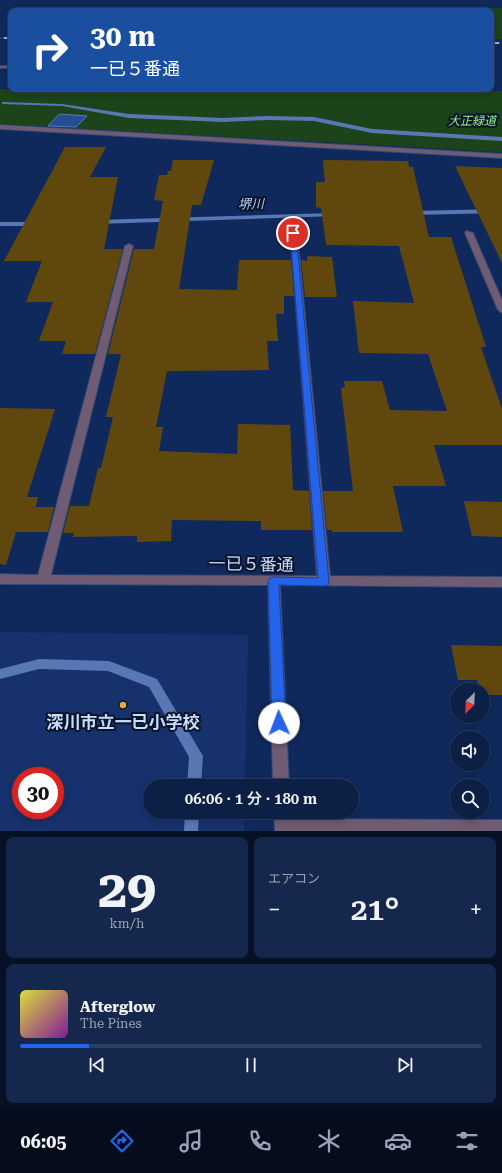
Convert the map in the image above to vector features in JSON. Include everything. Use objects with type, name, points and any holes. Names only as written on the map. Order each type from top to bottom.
[{"type":"street","points":[[0,127],[502,156]]},
{"type":"street","points":[[293,233],[324,582]]},
{"type":"street","points":[[469,233],[502,310]]},
{"type":"street","points":[[43,580],[129,246]]},
{"type":"street","name":"一已５番通","points":[[0,580],[502,582]]},
{"type":"street","points":[[274,581],[281,779]]},
{"type":"street","points":[[283,823],[502,828]]},
{"type":"shaded area","points":[[59,114],[87,116],[76,127],[48,126]]},
{"type":"shaded area","name":"深川市立一已小学校","points":[[0,632],[248,635],[245,779],[143,779],[143,819],[245,819],[244,831],[0,831]]},
{"type":"green space","points":[[494,8],[502,8],[502,39],[494,39]]},
{"type":"green space","name":"大正緑道","points":[[0,89],[8,89],[8,92],[502,91],[502,152],[0,124]]},
{"type":"building","points":[[65,147],[106,147],[90,177],[118,177],[104,249],[123,249],[95,354],[62,354],[66,341],[39,341],[53,302],[26,302],[42,261],[4,261]]},
{"type":"building","points":[[173,160],[214,160],[201,205],[192,205],[179,289],[237,290],[239,260],[291,260],[294,296],[284,296],[284,314],[276,314],[278,341],[267,341],[269,370],[167,371],[156,427],[163,427],[159,451],[237,454],[238,424],[290,425],[293,490],[309,491],[312,530],[261,530],[261,521],[172,520],[171,541],[137,542],[137,536],[73,537],[74,533],[63,533],[70,506],[89,506],[98,468],[101,468],[113,417],[106,417],[121,354],[108,354],[134,249],[154,249],[163,201],[154,200],[159,175],[167,175],[168,171],[171,171]]},
{"type":"building","points":[[323,160],[408,161],[409,167],[413,167],[429,237],[451,237],[486,347],[481,347],[502,409],[502,445],[434,445],[446,486],[393,486],[403,532],[332,532],[332,530],[327,530],[323,491],[353,491],[341,388],[345,387],[344,381],[382,381],[390,410],[447,411],[428,354],[359,353],[353,301],[414,303],[399,246],[326,245],[321,208],[316,207],[316,182],[325,182]]},
{"type":"building","points":[[455,166],[502,168],[502,263]]},
{"type":"building","points":[[307,256],[332,257],[337,297],[305,297],[301,260],[307,261]]},
{"type":"building","points":[[0,408],[55,409],[27,497],[38,497],[36,507],[54,507],[48,532],[16,532],[6,565],[0,564]]},
{"type":"building","points":[[464,501],[502,502],[502,537],[472,536]]},
{"type":"building","points":[[451,645],[502,646],[502,695],[490,695],[490,683],[478,683],[477,680],[458,680]]},
{"type":"waterway","points":[[4,103],[62,105],[129,116],[223,120],[268,118],[314,119],[372,131],[502,139]]},
{"type":"waterway","name":"堺川","points":[[411,213],[502,211]]},
{"type":"waterway","name":"堺川","points":[[97,222],[334,215]]},
{"type":"waterway","name":"堺川","points":[[0,224],[35,224]]},
{"type":"waterway","points":[[0,674],[39,664],[109,666],[153,683],[196,756],[194,779]]},
{"type":"waterway","points":[[191,831],[192,819]]},
{"type":"railway","points":[[0,38],[8,38]]},
{"type":"railway","points":[[494,43],[502,43]]},
{"type":"place","name":"深川市立一已小学校","points":[[123,705]]},
{"type":"route","points":[[279,723],[274,581],[324,582],[293,233]]}]
